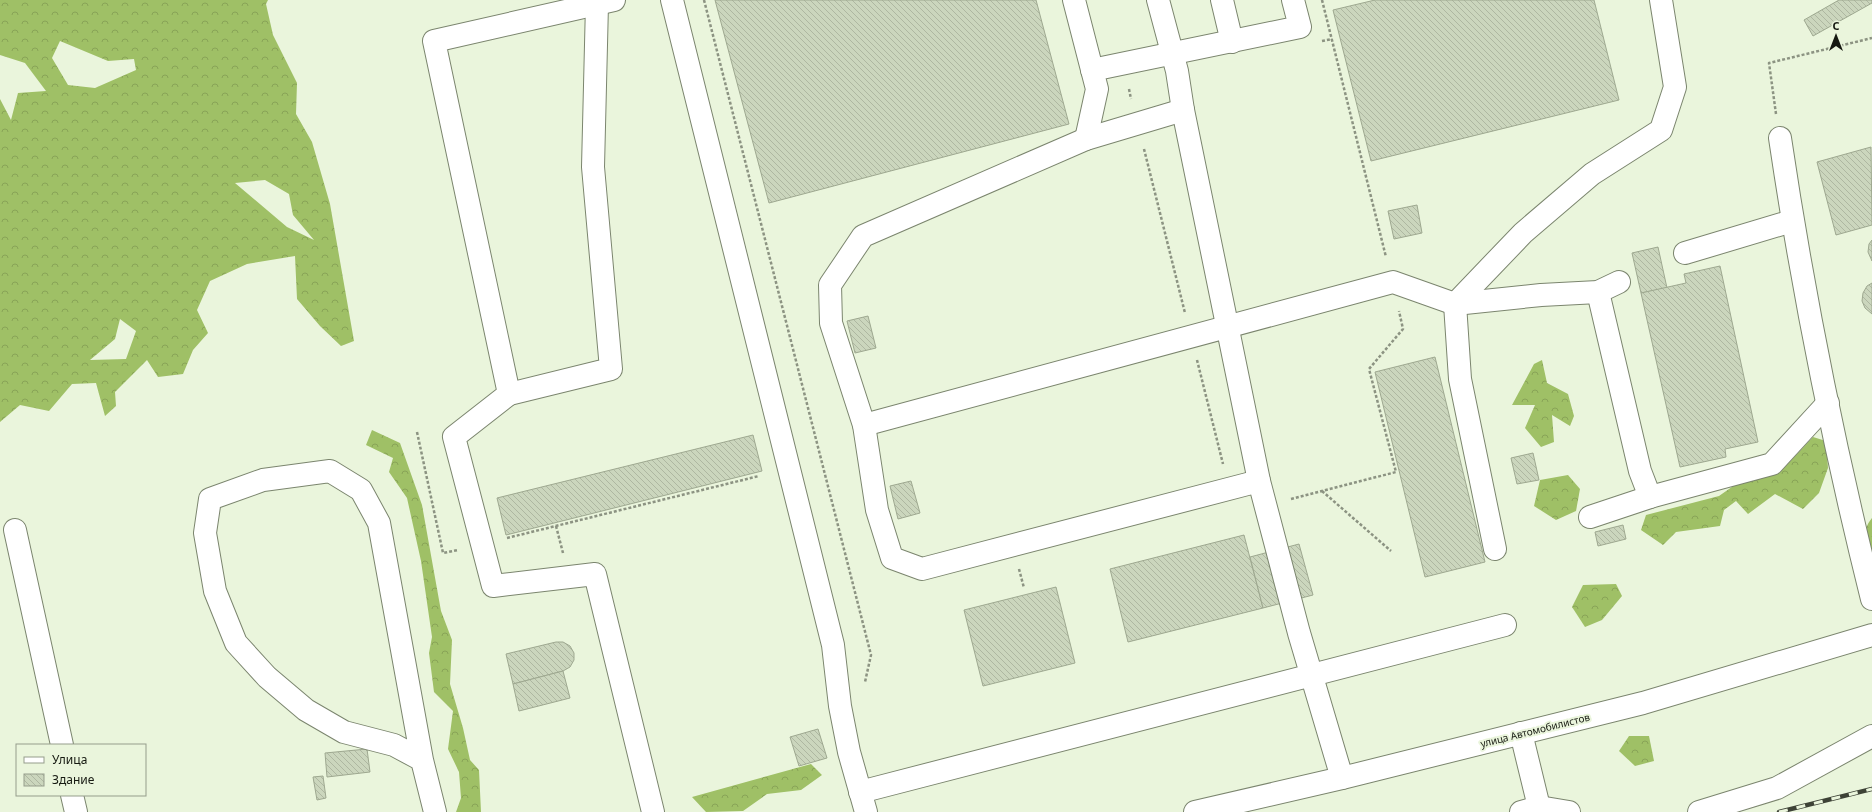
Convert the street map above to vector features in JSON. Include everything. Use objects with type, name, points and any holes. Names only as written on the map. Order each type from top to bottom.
[{"type":"street","points":[[672,0],[833,644],[840,706],[849,752],[863,802],[1312,676],[1505,625]]},
{"type":"street","points":[[1074,0],[1097,89],[1086,139]]},
{"type":"street","points":[[1158,0],[1172,55],[1259,481],[1312,676],[1342,778]]},
{"type":"street","points":[[1222,0],[1232,42]]},
{"type":"street","points":[[1092,70],[1172,55],[1300,27],[1293,0]]},
{"type":"street","points":[[1495,549],[1460,379],[1455,304],[1523,233],[1592,174],[1661,130],[1674,87],[1661,0]]},
{"type":"street","points":[[509,394],[434,41],[606,2],[593,167],[611,369],[509,394],[454,436],[493,586],[595,574],[653,812]]},
{"type":"street","points":[[1183,110],[1086,139],[863,236],[830,285],[831,323],[864,425],[877,510],[892,558],[922,569],[1259,481]]},
{"type":"street","points":[[1780,138],[1792,221],[1843,483],[1872,599]]},
{"type":"street","points":[[1685,253],[1792,221]]},
{"type":"street","points":[[864,425],[1392,282],[1455,304],[1541,295],[1598,292],[1619,282]]},
{"type":"street","points":[[1598,292],[1640,471],[1650,498]]},
{"type":"street","points":[[1590,518],[1650,498],[1772,464],[1828,403]]},
{"type":"street","points":[[422,760],[394,744],[344,732],[306,710],[267,677],[236,643],[215,590],[211,569],[205,533],[210,499],[263,480],[330,470],[361,490],[379,523],[422,760],[435,812]]},
{"type":"street","points":[[15,530],[62,744]]},
{"type":"street","name":"улица Автомобилистов","points":[[1195,812],[1342,778],[1643,703],[1872,635]]},
{"type":"street","points":[[1521,733],[1530,810],[1569,812]]},
{"type":"street","points":[[1698,812],[1777,788],[1872,736]]},
{"type":"street","points":[[72,796],[76,812]]},
{"type":"path","points":[[704,0],[871,655],[863,689]]},
{"type":"path","points":[[1265,505],[1396,472],[1369,369],[1403,329],[1322,0]]},
{"type":"path","points":[[1780,138],[1769,63],[1872,38]]},
{"type":"path","points":[[1127,82],[1230,489]]},
{"type":"path","points":[[417,432],[443,553],[759,476]]},
{"type":"path","points":[[1321,491],[1391,550]]},
{"type":"path","points":[[1018,565],[1024,588]]},
{"type":"green space","points":[[0,0],[268,0],[266,4],[273,35],[297,83],[296,114],[312,142],[330,204],[354,341],[341,346],[320,326],[297,299],[295,256],[247,264],[210,281],[197,310],[208,333],[193,350],[183,374],[158,377],[147,360],[115,392],[116,406],[105,416],[96,383],[72,384],[49,411],[20,405],[0,422],[0,99],[11,120],[18,93],[46,91],[25,63],[0,55]],"holes":[[[60,41],[108,61],[134,59],[136,70],[95,88],[68,85],[52,58]],[[265,180],[289,194],[293,215],[314,240],[287,227],[235,183]],[[120,319],[136,331],[126,359],[90,360],[115,339]]]},
{"type":"green space","points":[[1542,360],[1547,383],[1568,394],[1574,416],[1570,426],[1552,415],[1554,442],[1541,447],[1525,428],[1535,405],[1512,405],[1534,364]]},
{"type":"green space","points":[[372,430],[400,443],[422,505],[441,611],[452,640],[450,684],[463,728],[470,760],[479,770],[481,812],[456,812],[461,798],[459,772],[448,749],[453,711],[434,692],[429,653],[432,637],[421,561],[407,498],[389,472],[393,458],[366,445]]},
{"type":"green space","points":[[1813,437],[1826,441],[1828,468],[1819,493],[1803,509],[1775,494],[1748,514],[1736,501],[1724,510],[1720,526],[1676,532],[1663,545],[1641,530],[1646,515],[1719,496],[1739,482],[1780,472]]},
{"type":"green space","points":[[1568,475],[1580,489],[1576,511],[1556,520],[1534,506],[1540,480]]},
{"type":"green space","points":[[1872,518],[1872,561],[1866,544],[1865,534],[1868,523]]},
{"type":"green space","points":[[1616,584],[1622,596],[1602,620],[1585,627],[1572,607],[1583,585]]},
{"type":"green space","points":[[1629,736],[1649,736],[1654,761],[1635,766],[1619,751]]},
{"type":"green space","points":[[811,764],[822,775],[801,790],[767,794],[743,811],[706,812],[692,797]]},
{"type":"building","points":[[715,0],[1036,0],[1069,124],[769,203]]},
{"type":"building","points":[[1375,0],[1594,0],[1619,100],[1371,161],[1333,10]]},
{"type":"building","points":[[1839,0],[1872,0],[1872,3],[1813,36],[1804,20]]},
{"type":"building","points":[[1871,147],[1872,225],[1836,235],[1817,162]]},
{"type":"building","points":[[1417,205],[1422,233],[1394,239],[1388,211]]},
{"type":"building","points":[[1872,240],[1872,261],[1868,252],[1869,244]]},
{"type":"building","points":[[1658,247],[1667,288],[1641,293],[1632,253]]},
{"type":"building","points":[[1720,266],[1758,442],[1725,449],[1726,457],[1680,467],[1641,293],[1686,283],[1684,274]]},
{"type":"building","points":[[1872,283],[1872,314],[1865,308],[1862,301],[1863,293],[1867,286]]},
{"type":"building","points":[[868,316],[876,348],[855,353],[847,321]]},
{"type":"building","points":[[1435,357],[1485,562],[1425,577],[1375,372]]},
{"type":"building","points":[[753,435],[762,471],[506,535],[497,498]]},
{"type":"building","points":[[1533,453],[1539,480],[1517,484],[1511,458]]},
{"type":"building","points":[[911,481],[920,513],[898,519],[890,486]]},
{"type":"building","points":[[1623,525],[1626,539],[1598,546],[1595,532]]},
{"type":"building","points":[[1244,535],[1263,608],[1128,642],[1110,569]]},
{"type":"building","points":[[1299,544],[1313,595],[1263,608],[1250,557]]},
{"type":"building","points":[[1056,587],[1075,663],[983,686],[964,610]]},
{"type":"building","points":[[556,642],[563,642],[570,646],[574,653],[574,660],[570,667],[563,671],[513,684],[506,654]]},
{"type":"building","points":[[563,671],[570,698],[519,711],[513,684]]},
{"type":"building","points":[[818,729],[827,758],[799,766],[790,737]]},
{"type":"building","points":[[367,749],[370,772],[327,777],[325,753]]},
{"type":"building","points":[[323,776],[326,798],[317,800],[313,777]]},
{"type":"railway","points":[[1779,812],[1872,789]]}]
